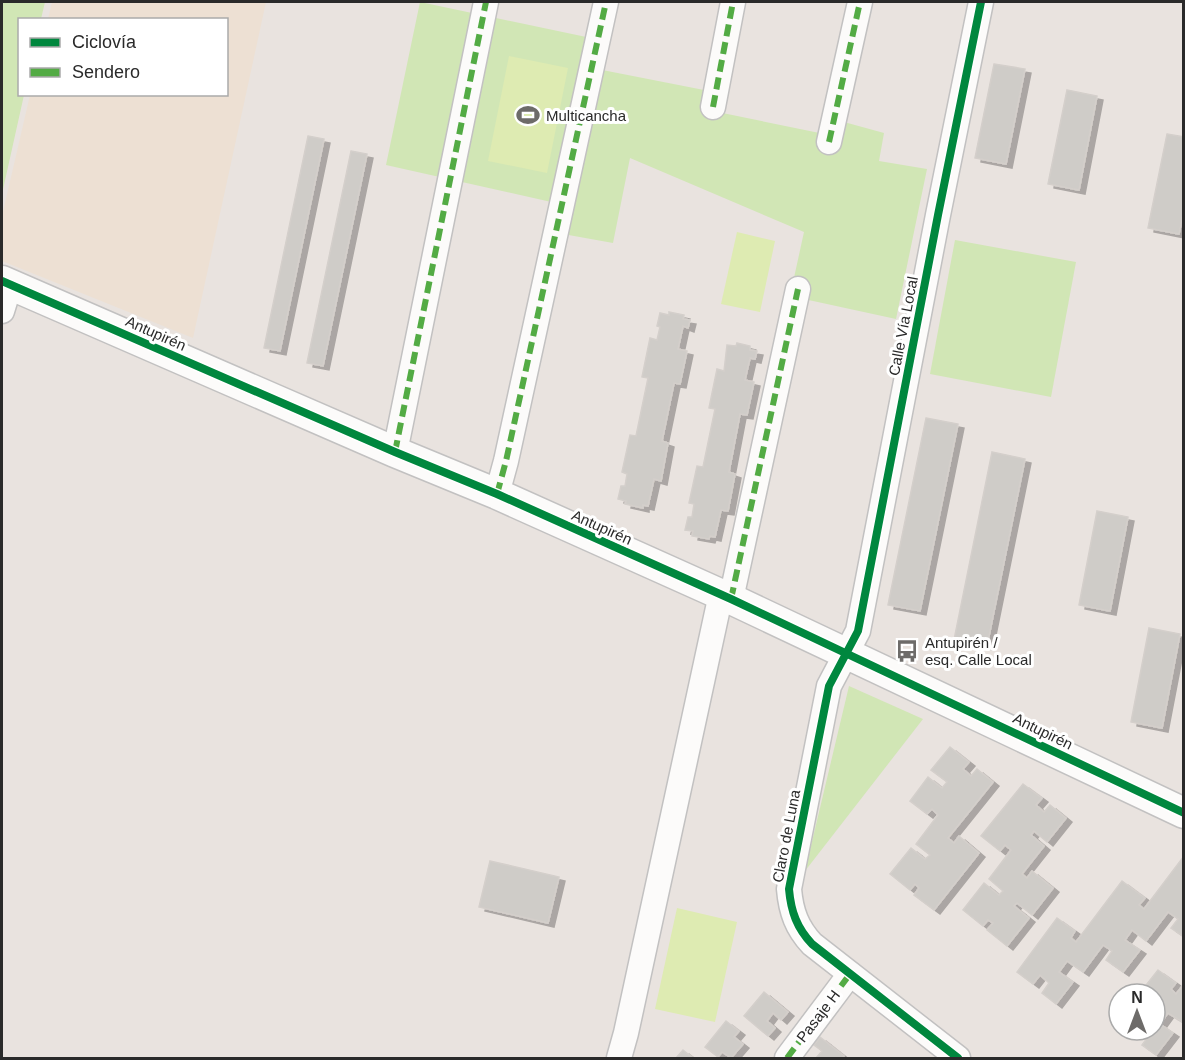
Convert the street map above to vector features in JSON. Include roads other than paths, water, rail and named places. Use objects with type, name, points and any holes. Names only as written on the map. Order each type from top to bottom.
[{"type":"street","points":[[394,452],[486,2]]},
{"type":"street","points":[[497,494],[606,2]]},
{"type":"street","points":[[713,107],[733,2]]},
{"type":"street","points":[[829,142],[860,2]]},
{"type":"street","name":"Calle Vía Local","points":[[846,654],[858,631],[981,2]]},
{"type":"street","points":[[619,1059],[798,289]]},
{"type":"street","name":"Antupirén","points":[[4,292],[497,494],[726,596],[1184,813]]},
{"type":"street","name":"Claro de Luna","points":[[846,654],[829,686],[789,889],[793,916],[804,936],[954,1057]]},
{"type":"street","name":"Pasaje H","points":[[786,1059],[850,974]]},
{"type":"place","name":"Multicancha","points":[[528,115]]},
{"type":"place","name":"Antupirén / esq. Calle Local","points":[[907,651]]}]
